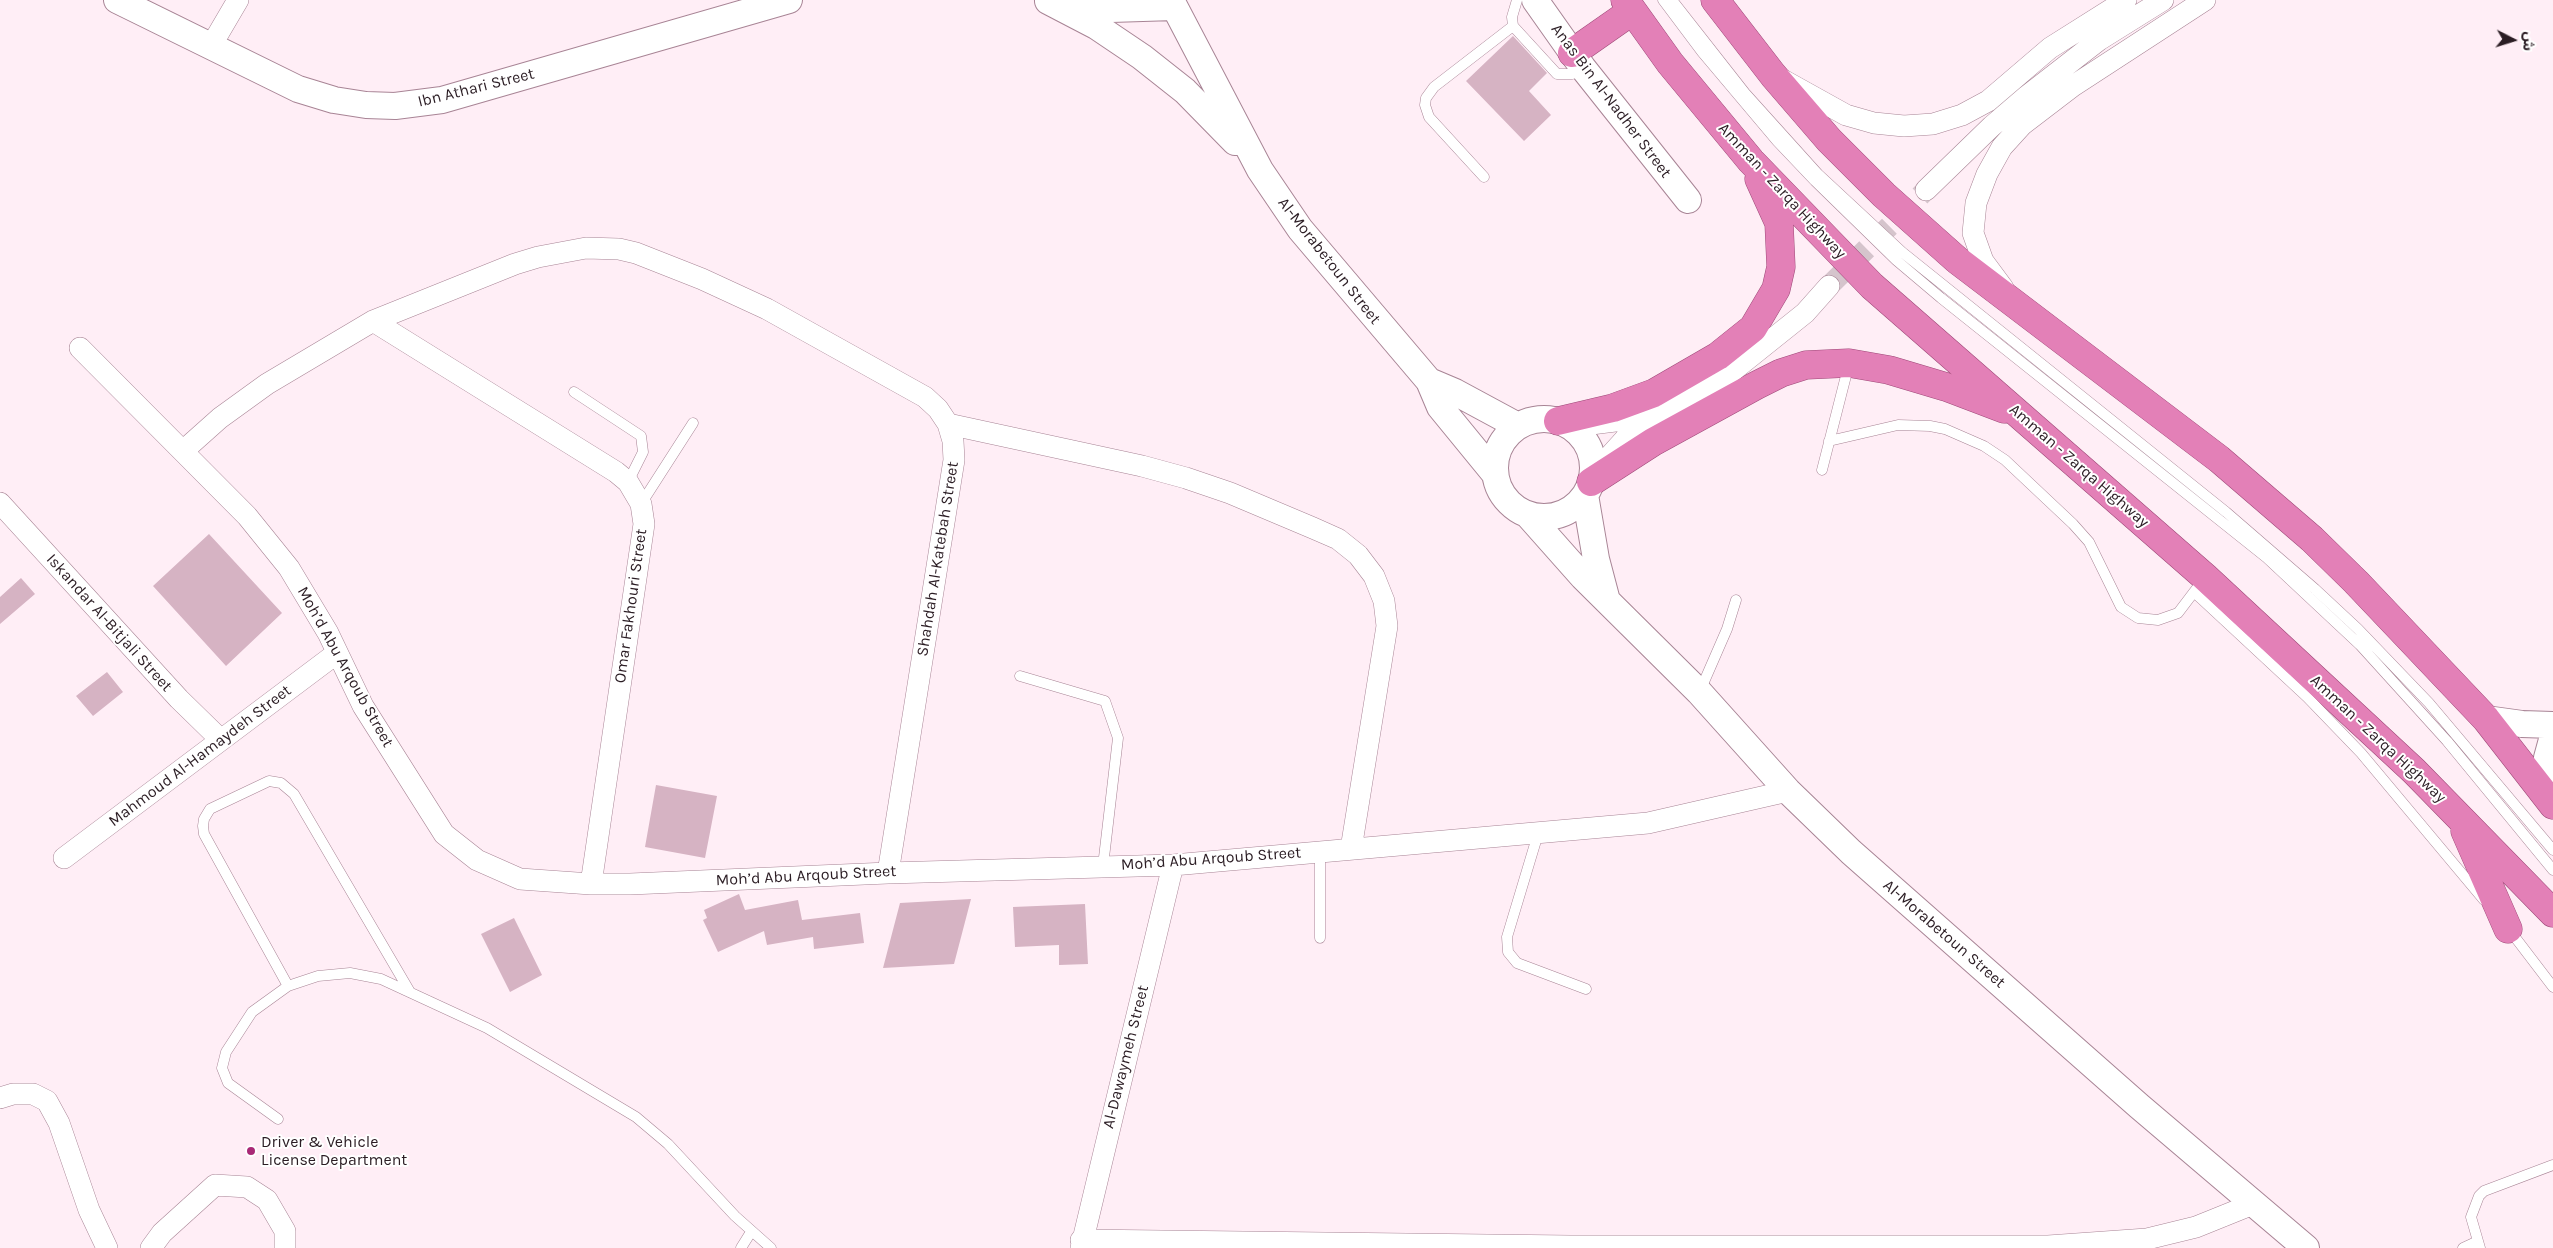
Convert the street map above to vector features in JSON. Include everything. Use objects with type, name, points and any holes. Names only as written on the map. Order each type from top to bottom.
[{"type":"highway","points":[[1715,0],[1774,75],[1829,140],[1884,194],[1957,260],[2020,310],[2170,422],[2266,499],[2356,582],[2486,719],[2548,798]]},
{"type":"highway","points":[[1578,61],[1629,6]]},
{"type":"highway","name":"Amman - Zarqa Highway","points":[[1629,6],[1676,70],[1751,161],[1872,286],[2022,416],[2199,584],[2407,764],[2553,913]]},
{"type":"highway","points":[[1564,423],[1654,393],[1718,356],[1753,328],[1776,289],[1781,268],[1781,245],[1779,223],[1751,161]]},
{"type":"highway","points":[[1590,484],[1653,442],[1781,373],[1806,365],[1849,363],[1918,378],[2022,416]]},
{"type":"highway","points":[[2458,816],[2508,929]]},
{"type":"street","name":"Ibn Athari Street","points":[[117,0],[298,89],[334,100],[366,105],[395,106],[442,100],[789,0]]},
{"type":"street","points":[[211,46],[238,0]]},
{"type":"street","points":[[1047,0],[1111,9],[1172,4]]},
{"type":"street","points":[[1047,0],[1096,26],[1156,68],[1184,91],[1224,129],[1260,170]]},
{"type":"street","name":"Anas Bin Al-Nadher Street","points":[[1535,0],[1578,61],[1688,200]]},
{"type":"street","points":[[1774,75],[1856,118],[1874,123],[1904,126],[1933,124],[1962,115],[1988,102],[2050,48],[2126,0]]},
{"type":"street","points":[[1926,190],[1992,126],[2027,96],[2099,40],[2163,0]]},
{"type":"street","points":[[2020,310],[1983,261],[1973,233],[1976,203],[1986,174],[2002,147],[2022,125],[2073,86],[2205,0]]},
{"type":"street","name":"Al-Morabetoun Street","points":[[1172,4],[1260,170],[1300,229],[1429,381],[1440,407],[1494,473]]},
{"type":"street","name":"Shahdah Al-Katebah Street","points":[[183,451],[220,418],[267,384],[373,321],[492,273],[538,257],[586,248],[619,249],[636,253],[751,302],[830,343],[925,397],[938,409],[948,424],[953,442],[954,460],[888,872]]},
{"type":"street","points":[[1661,411],[1623,420],[1564,423],[1545,418],[1531,420],[1518,426],[1504,438],[1496,454],[1494,473],[1500,491],[1511,506],[1528,515],[1544,518],[1560,515],[1574,507],[1625,439],[1661,411],[1725,377],[1752,357],[1805,313],[1829,286]]},
{"type":"street","name":"Omar Fakhouri Street","points":[[373,321],[616,472],[628,482],[641,504],[644,524],[591,884]]},
{"type":"street","name":"Moh’d Abu Arqoub Street","points":[[80,348],[247,516],[269,541],[308,596],[363,706],[444,834],[477,860],[520,879],[591,884],[888,872],[1173,865],[1648,823],[1788,791]]},
{"type":"street","name":"Al-Morabetoun Street","points":[[1429,381],[1455,392],[1518,426]]},
{"type":"street","points":[[1564,423],[1584,439],[1592,456],[1590,484]]},
{"type":"street","points":[[948,424],[1142,466],[1186,478],[1230,493],[1314,528],[1338,539],[1358,555],[1374,576],[1384,600],[1387,626],[1351,849]]},
{"type":"street","name":"Al-Morabetoun Street","points":[[1590,484],[1596,559],[1606,597]]},
{"type":"street","name":"Iskandar Al-Bitjali Street","points":[[2,510],[173,692],[221,740]]},
{"type":"street","name":"Al-Morabetoun Street","points":[[1528,515],[1553,545],[1699,692],[1788,791],[1851,852],[2252,1204],[2306,1248]]},
{"type":"street","name":"Mahmoud Al-Hamaydeh Street","points":[[64,858],[337,653]]},
{"type":"street","points":[[2486,719],[2522,724],[2553,725]]},
{"type":"street","points":[[2548,798],[2547,758],[2553,736]]},
{"type":"street","name":"Al-Dawaymeh Street","points":[[1081,1244],[1173,865]]},
{"type":"street","points":[[0,1098],[13,1094],[32,1094],[46,1101],[59,1123],[89,1210],[107,1248]]},
{"type":"street","points":[[151,1248],[162,1233],[215,1185],[247,1186],[267,1200],[285,1231],[285,1248]]},
{"type":"street","points":[[1081,1244],[2048,1247],[2147,1239],[2196,1227],[2252,1204]]},
{"type":"lane","points":[[1517,0],[1512,18],[1513,26],[1558,74],[1572,74],[1578,61]]},
{"type":"lane","points":[[1663,0],[1702,52],[1777,141],[1889,253],[1940,298],[2267,558],[2354,639],[2441,734],[2553,870]]},
{"type":"lane","points":[[1672,0],[1745,93],[1818,174],[1902,252],[2210,499],[2315,589],[2364,635],[2429,703],[2553,850]]},
{"type":"lane","points":[[1484,177],[1429,116],[1426,98],[1434,87],[1513,26]]},
{"type":"lane","points":[[1822,470],[1849,363]]},
{"type":"lane","points":[[574,392],[641,436],[643,452],[628,482]]},
{"type":"lane","points":[[641,504],[693,423]]},
{"type":"lane","points":[[1829,441],[1898,425],[1930,426],[1965,437],[2005,460],[2073,524],[2089,542],[2121,607],[2138,618],[2158,620],[2178,614],[2199,584],[2361,753],[2508,929],[2553,987]]},
{"type":"lane","points":[[1699,692],[1725,636],[1736,600]]},
{"type":"lane","points":[[1020,676],[1105,701],[1118,738],[1103,866]]},
{"type":"lane","points":[[288,986],[204,834],[203,826],[204,819],[210,809],[269,781],[281,783],[294,794],[410,992]]},
{"type":"lane","points":[[1538,834],[1507,937],[1508,952],[1517,963],[1586,989]]},
{"type":"lane","points":[[1320,851],[1320,938]]},
{"type":"lane","points":[[278,1119],[228,1083],[222,1068],[226,1052],[252,1012],[288,986],[318,976],[350,973],[381,979],[487,1028],[636,1117],[668,1144],[752,1232],[771,1248]]},
{"type":"lane","points":[[2463,1248],[2479,1245],[2471,1216],[2479,1196],[2484,1191],[2553,1165]]},
{"type":"lane","points":[[741,1248],[752,1232]]},
{"type":"building","points":[[1513,36],[1547,73],[1529,91],[1551,115],[1524,141],[1466,81]]},
{"type":"building","points":[[209,534],[282,613],[226,666],[153,586]]},
{"type":"building","points":[[21,578],[35,594],[0,624],[0,597]]},
{"type":"building","points":[[107,672],[123,692],[93,716],[76,696]]},
{"type":"building","points":[[656,785],[717,796],[705,858],[645,847]]},
{"type":"building","points":[[739,894],[745,910],[798,900],[802,920],[860,913],[864,943],[814,949],[813,937],[767,945],[764,931],[718,952],[703,920],[707,918],[704,910]]},
{"type":"building","points":[[971,899],[954,964],[883,968],[900,903]]},
{"type":"building","points":[[1085,904],[1088,964],[1059,965],[1059,945],[1015,947],[1013,907]]},
{"type":"building","points":[[514,918],[542,975],[510,992],[481,934]]},
{"type":"tunnel","points":[[1829,286],[1926,190]]},
{"type":"place","name":"Driver & Vehicle License Department","points":[[251,1151]]}]
